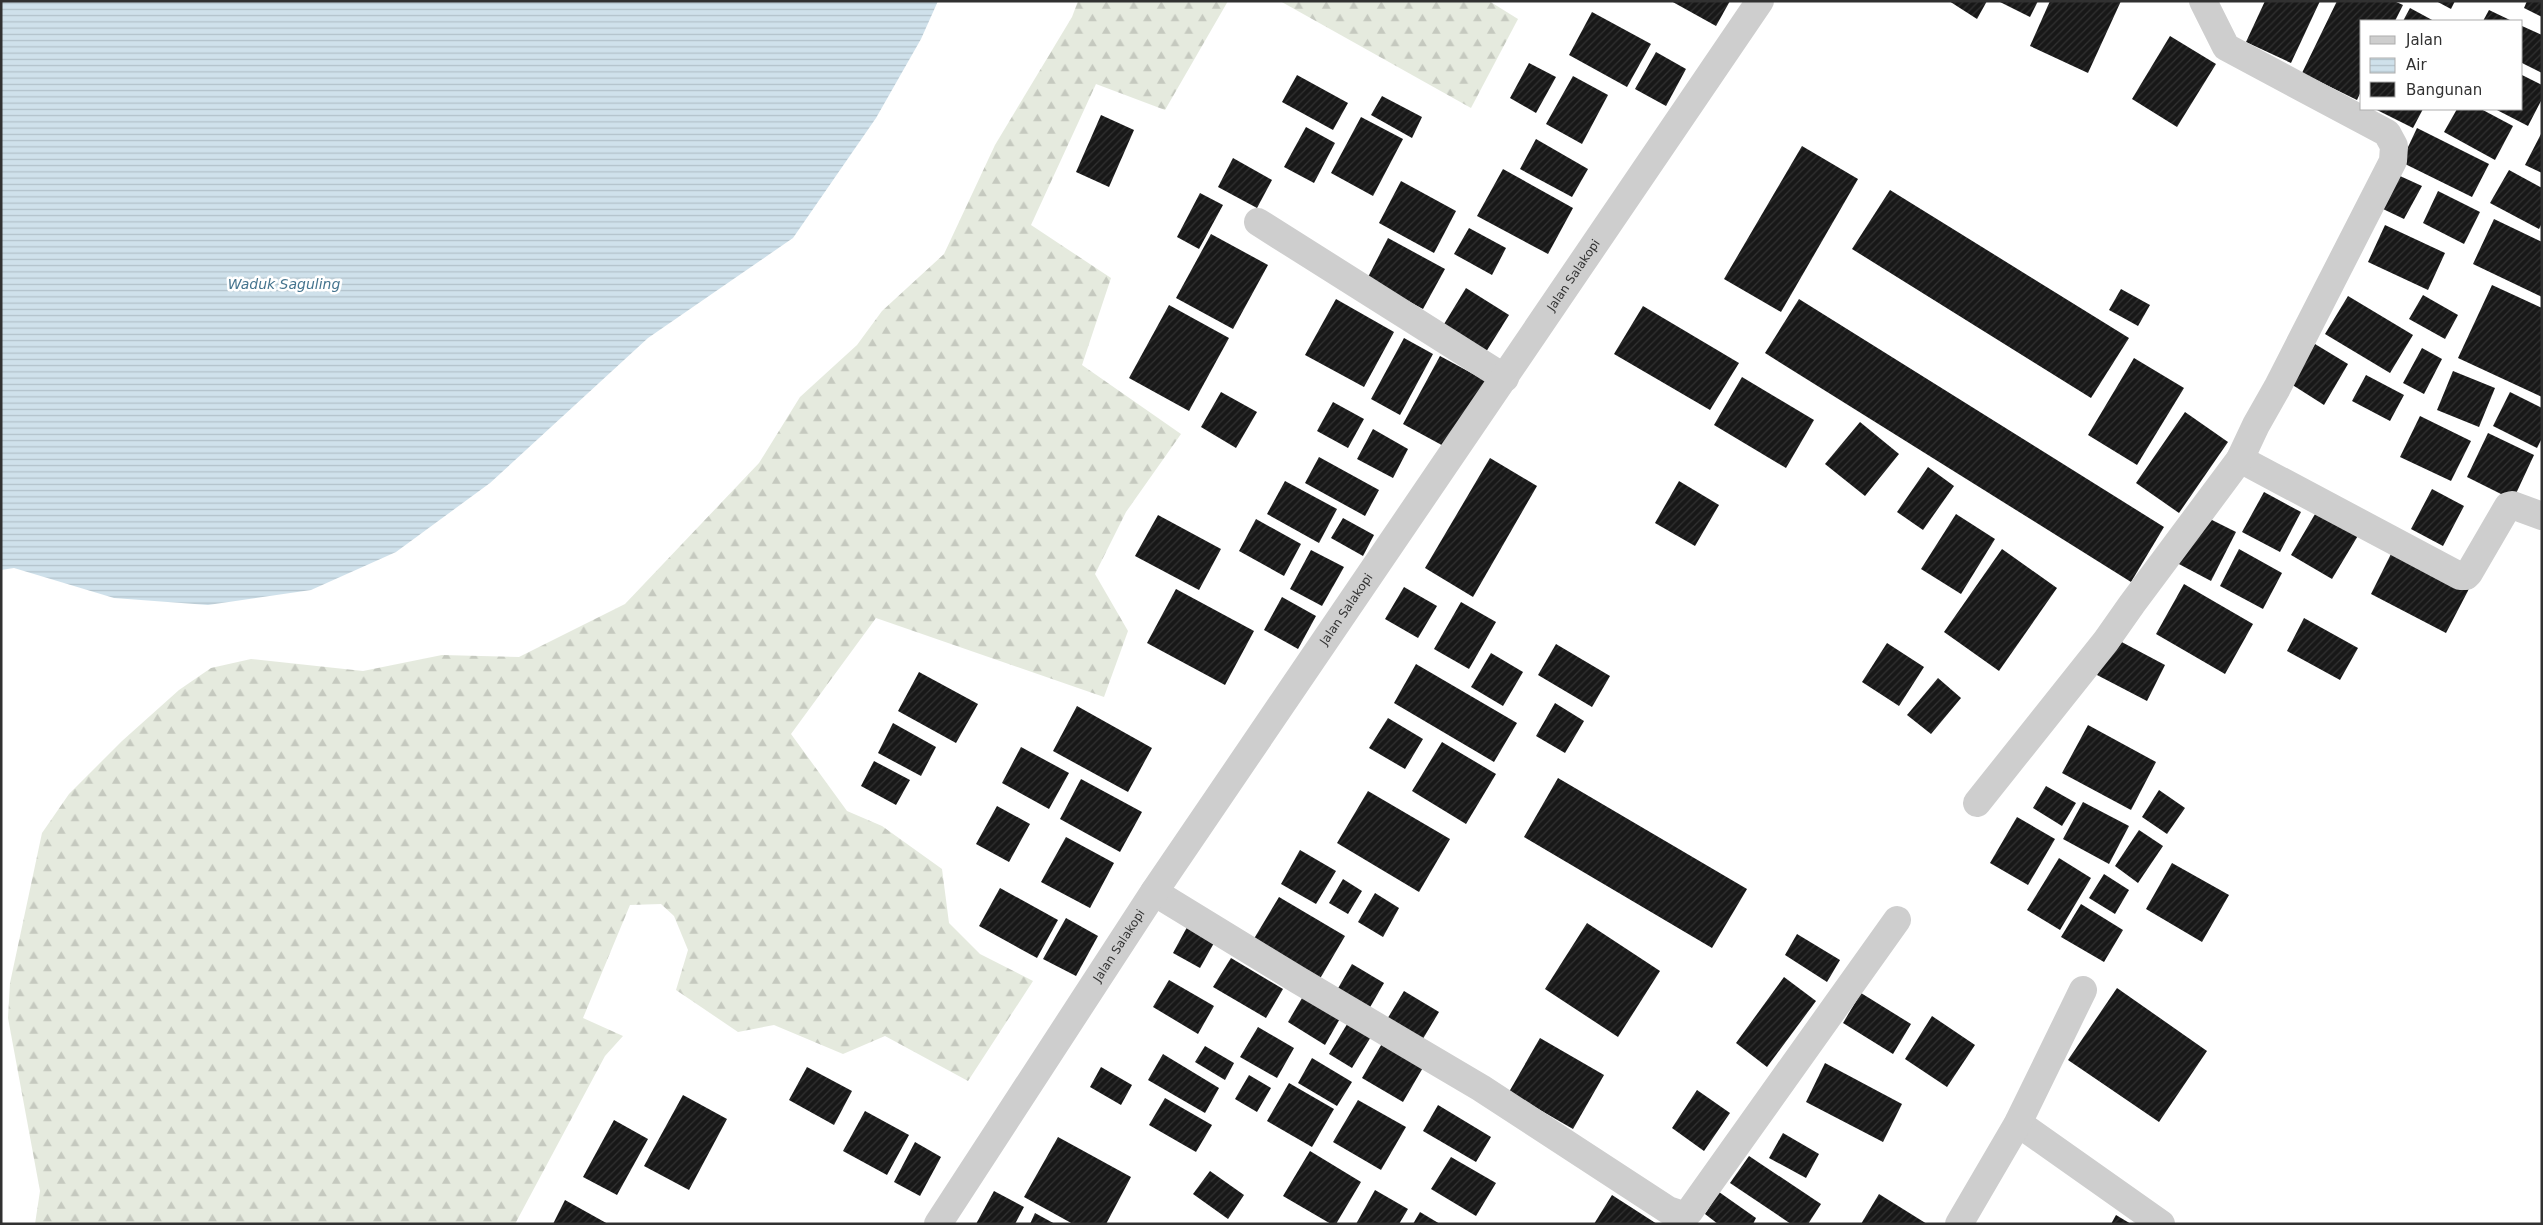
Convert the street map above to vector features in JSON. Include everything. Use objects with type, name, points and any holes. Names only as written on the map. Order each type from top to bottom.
[{"type":"street","name":"Jalan Salakopi","points":[[938,1224],[1154,892],[1760,1]]},
{"type":"street","points":[[1977,803],[2106,641],[2240,460],[2256,425],[2277,388],[2393,161],[2395,151],[2387,133],[2226,47],[2203,1]]},
{"type":"street","points":[[1258,222],[1505,378]]},
{"type":"street","points":[[2240,460],[2460,576],[2466,576],[2469,573],[2508,506],[2512,505],[2542,516]]},
{"type":"street","points":[[1154,892],[1298,980],[1442,1064],[1668,1210],[1680,1214],[1689,1212],[1897,920]]},
{"type":"street","points":[[1959,1224],[2018,1123],[2083,990]]},
{"type":"street","points":[[2018,1123],[2161,1224]]},
{"type":"green space","points":[[1078,1],[1228,1],[1165,110],[1096,84],[1031,225],[1111,278],[1082,365],[1181,434],[1126,512],[1095,574],[1128,631],[1104,697],[876,618],[791,734],[847,811],[882,826],[942,869],[949,923],[980,954],[1033,981],[968,1081],[885,1036],[843,1054],[774,1025],[738,1032],[676,990],[688,950],[674,916],[661,904],[630,905],[583,1018],[623,1036],[605,1056],[515,1224],[35,1224],[40,1191],[8,1018],[10,983],[42,833],[69,794],[122,741],[179,690],[211,668],[251,659],[363,671],[442,655],[519,657],[625,604],[759,463],[800,397],[857,345],[882,311],[944,254],[995,145],[1072,17]]},
{"type":"green space","points":[[1280,1],[1489,1],[1518,19],[1471,108]]},
{"type":"water","name":"Waduk Saguling","points":[[1,1],[938,1],[921,39],[876,118],[793,238],[648,338],[490,483],[396,552],[311,590],[208,605],[114,598],[14,568],[1,570]]},
{"type":"building","points":[[1671,1],[1730,1],[1716,26]]},
{"type":"building","points":[[1949,1],[1987,1],[1977,19]]},
{"type":"building","points":[[1998,1],[2038,1],[2030,17]]},
{"type":"building","points":[[2050,1],[2121,1],[2088,73],[2030,46]]},
{"type":"building","points":[[2265,1],[2320,1],[2291,63],[2246,42]]},
{"type":"building","points":[[2337,1],[2394,1],[2403,5],[2396,20],[2360,20],[2360,93],[2357,100],[2302,73]]},
{"type":"building","points":[[2436,1],[2455,1],[2451,9]]},
{"type":"building","points":[[2527,1],[2542,1],[2542,17],[2524,8]]},
{"type":"building","points":[[2410,8],[2432,20],[2404,20]]},
{"type":"building","points":[[2489,10],[2510,20],[2484,20]]},
{"type":"building","points":[[1592,12],[1651,44],[1627,87],[1569,55]]},
{"type":"building","points":[[2523,26],[2542,35],[2542,73],[2523,64]]},
{"type":"building","points":[[2170,36],[2216,64],[2177,127],[2132,99]]},
{"type":"building","points":[[1656,52],[1686,69],[1666,106],[1635,89]]},
{"type":"building","points":[[1529,63],[1556,77],[1536,113],[1510,98]]},
{"type":"building","points":[[1297,75],[1348,103],[1333,130],[1282,102]]},
{"type":"building","points":[[1573,76],[1608,95],[1582,144],[1546,124]]},
{"type":"building","points":[[2523,76],[2542,85],[2542,99],[2528,126],[2497,110],[2523,110]]},
{"type":"building","points":[[1382,96],[1422,117],[1412,138],[1371,115]]},
{"type":"building","points":[[2377,110],[2422,110],[2413,128]]},
{"type":"building","points":[[2456,110],[2483,110],[2513,126],[2495,160],[2444,132]]},
{"type":"building","points":[[1101,115],[1134,130],[1109,187],[1076,172]]},
{"type":"building","points":[[1361,117],[1403,139],[1373,196],[1331,173]]},
{"type":"building","points":[[1306,127],[1335,143],[1314,183],[1284,167]]},
{"type":"building","points":[[2417,128],[2489,164],[2472,197],[2401,162]]},
{"type":"building","points":[[2542,132],[2542,173],[2525,165]]},
{"type":"building","points":[[1536,139],[1588,169],[1572,197],[1520,169]]},
{"type":"building","points":[[1802,146],[1858,179],[1781,312],[1724,279]]},
{"type":"building","points":[[1233,158],[1272,180],[1257,208],[1218,187]]},
{"type":"building","points":[[1503,169],[1573,208],[1548,254],[1477,216]]},
{"type":"building","points":[[2509,170],[2542,188],[2542,223],[2539,229],[2490,203]]},
{"type":"building","points":[[2400,176],[2422,186],[2404,219],[2383,209]]},
{"type":"building","points":[[1401,181],[1456,211],[1434,253],[1379,223]]},
{"type":"building","points":[[1890,190],[2129,338],[2091,398],[1852,249]]},
{"type":"building","points":[[2438,191],[2480,212],[2464,244],[2423,223]]},
{"type":"building","points":[[1200,193],[1223,205],[1199,249],[1177,237]]},
{"type":"building","points":[[2494,219],[2542,242],[2542,297],[2473,264]]},
{"type":"building","points":[[2385,225],[2445,253],[2428,290],[2368,262]]},
{"type":"building","points":[[1469,228],[1506,248],[1492,275],[1454,254]]},
{"type":"building","points":[[1211,234],[1268,265],[1233,329],[1176,298]]},
{"type":"building","points":[[1388,238],[1445,269],[1423,309],[1367,279]]},
{"type":"building","points":[[2492,285],[2542,308],[2542,397],[2458,358]]},
{"type":"building","points":[[1466,288],[1509,315],[1481,360],[1438,334]]},
{"type":"building","points":[[2121,289],[2150,305],[2138,326],[2109,310]]},
{"type":"building","points":[[2423,295],[2458,315],[2445,339],[2409,319]]},
{"type":"building","points":[[2348,296],[2413,335],[2390,373],[2325,334]]},
{"type":"building","points":[[1336,299],[1394,332],[1364,387],[1305,355]]},
{"type":"building","points":[[1799,299],[2164,527],[2131,582],[1765,353]]},
{"type":"building","points":[[1169,305],[1229,338],[1189,411],[1129,378]]},
{"type":"building","points":[[1643,306],[1739,363],[1710,410],[1614,354]]},
{"type":"building","points":[[1404,338],[1433,354],[1400,415],[1371,399]]},
{"type":"building","points":[[2315,344],[2348,364],[2324,405],[2291,384]]},
{"type":"building","points":[[2422,348],[2442,359],[2424,394],[2403,383]]},
{"type":"building","points":[[1440,356],[1486,381],[1449,449],[1403,424]]},
{"type":"building","points":[[2134,358],[2184,388],[2137,465],[2088,435]]},
{"type":"building","points":[[2453,371],[2495,388],[2479,427],[2437,410]]},
{"type":"building","points":[[2366,375],[2404,395],[2390,421],[2352,401]]},
{"type":"building","points":[[1742,377],[1814,420],[1786,468],[1714,425]]},
{"type":"building","points":[[1221,392],[1257,412],[1236,448],[1201,427]]},
{"type":"building","points":[[2510,392],[2542,408],[2542,438],[2537,448],[2493,426]]},
{"type":"building","points":[[1333,402],[1364,419],[1348,448],[1317,431]]},
{"type":"building","points":[[2185,412],[2228,442],[2179,513],[2136,483]]},
{"type":"building","points":[[2420,416],[2471,441],[2451,481],[2400,457]]},
{"type":"building","points":[[1860,422],[1899,454],[1865,496],[1825,464]]},
{"type":"building","points":[[1373,429],[1408,449],[1393,478],[1357,459]]},
{"type":"building","points":[[2488,433],[2534,455],[2513,500],[2467,477]]},
{"type":"building","points":[[1319,457],[1379,490],[1365,516],[1305,483]]},
{"type":"building","points":[[1490,458],[1537,486],[1473,597],[1425,568]]},
{"type":"building","points":[[1928,467],[1954,486],[1923,530],[1897,512]]},
{"type":"building","points":[[1285,481],[1337,509],[1319,543],[1267,514]]},
{"type":"building","points":[[1679,481],[1719,505],[1695,546],[1655,523]]},
{"type":"building","points":[[2432,489],[2464,506],[2443,546],[2411,529]]},
{"type":"building","points":[[2264,492],[2301,512],[2280,552],[2242,532]]},
{"type":"building","points":[[2318,509],[2359,534],[2332,579],[2291,555]]},
{"type":"building","points":[[1956,514],[1995,539],[1961,594],[1921,569]]},
{"type":"building","points":[[1158,515],[1221,549],[1199,590],[1135,556]]},
{"type":"building","points":[[2202,515],[2236,532],[2211,581],[2177,563]]},
{"type":"building","points":[[1343,518],[1374,535],[1363,556],[1331,538]]},
{"type":"building","points":[[1256,519],[1301,544],[1284,576],[1239,551]]},
{"type":"building","points":[[2395,546],[2471,585],[2446,633],[2371,594]]},
{"type":"building","points":[[2002,549],[2057,588],[1999,671],[1944,632]]},
{"type":"building","points":[[2239,549],[2282,573],[2263,609],[2220,586]]},
{"type":"building","points":[[1311,550],[1344,567],[1322,606],[1290,589]]},
{"type":"building","points":[[2184,584],[2253,624],[2225,674],[2156,634]]},
{"type":"building","points":[[1404,587],[1437,606],[1418,638],[1385,619]]},
{"type":"building","points":[[1176,589],[1254,631],[1225,685],[1147,643]]},
{"type":"building","points":[[1282,597],[1316,616],[1298,649],[1264,630]]},
{"type":"building","points":[[1461,602],[1496,622],[1469,669],[1434,649]]},
{"type":"building","points":[[2304,618],[2358,648],[2340,680],[2287,651]]},
{"type":"building","points":[[2116,639],[2165,665],[2147,701],[2097,675]]},
{"type":"building","points":[[1887,643],[1924,667],[1899,706],[1862,682]]},
{"type":"building","points":[[1556,644],[1610,676],[1592,707],[1538,675]]},
{"type":"building","points":[[1491,653],[1523,672],[1503,706],[1471,687]]},
{"type":"building","points":[[1416,664],[1517,723],[1494,762],[1394,703]]},
{"type":"building","points":[[919,672],[978,704],[956,743],[898,711]]},
{"type":"building","points":[[1938,678],[1961,698],[1931,734],[1907,715]]},
{"type":"building","points":[[1555,703],[1584,721],[1565,753],[1536,736]]},
{"type":"building","points":[[1077,706],[1152,748],[1128,792],[1053,751]]},
{"type":"building","points":[[1388,718],[1423,739],[1405,769],[1369,748]]},
{"type":"building","points":[[893,723],[936,747],[921,776],[878,753]]},
{"type":"building","points":[[2088,725],[2156,762],[2131,810],[2062,773]]},
{"type":"building","points":[[1442,742],[1496,774],[1466,824],[1412,791]]},
{"type":"building","points":[[1021,747],[1069,773],[1049,809],[1002,783]]},
{"type":"building","points":[[874,761],[910,780],[896,805],[861,786]]},
{"type":"building","points":[[1558,778],[1747,889],[1712,948],[1524,837]]},
{"type":"building","points":[[1081,779],[1142,812],[1120,852],[1060,819]]},
{"type":"building","points":[[2046,786],[2076,803],[2062,826],[2033,808]]},
{"type":"building","points":[[2159,790],[2185,808],[2167,834],[2142,817]]},
{"type":"building","points":[[1368,791],[1450,839],[1419,892],[1337,843]]},
{"type":"building","points":[[2083,802],[2129,826],[2109,864],[2063,839]]},
{"type":"building","points":[[997,806],[1030,824],[1009,862],[976,844]]},
{"type":"building","points":[[2017,817],[2055,839],[2028,885],[1990,863]]},
{"type":"building","points":[[2139,830],[2163,846],[2138,883],[2115,866]]},
{"type":"building","points":[[1066,837],[1114,863],[1090,908],[1041,882]]},
{"type":"building","points":[[1300,850],[1336,871],[1316,904],[1281,884]]},
{"type":"building","points":[[2059,858],[2091,878],[2060,930],[2027,910]]},
{"type":"building","points":[[2172,863],[2229,895],[2202,942],[2146,909]]},
{"type":"building","points":[[2104,874],[2129,890],[2115,914],[2089,898]]},
{"type":"building","points":[[1343,879],[1362,891],[1348,914],[1329,903]]},
{"type":"building","points":[[1000,888],[1058,920],[1037,958],[979,926]]},
{"type":"building","points":[[1375,893],[1399,908],[1383,937],[1358,922]]},
{"type":"building","points":[[1279,897],[1345,936],[1318,982],[1252,942]]},
{"type":"building","points":[[2081,904],[2123,930],[2104,962],[2061,937]]},
{"type":"building","points":[[1066,918],[1098,936],[1076,976],[1043,959]]},
{"type":"building","points":[[1192,918],[1219,934],[1200,968],[1173,953]]},
{"type":"building","points":[[1587,923],[1660,971],[1618,1037],[1545,989]]},
{"type":"building","points":[[1797,934],[1840,960],[1827,982],[1785,955]]},
{"type":"building","points":[[1231,958],[1283,989],[1266,1018],[1213,987]]},
{"type":"building","points":[[1352,964],[1384,983],[1365,1016],[1333,997]]},
{"type":"building","points":[[1784,977],[1816,1001],[1767,1067],[1736,1043]]},
{"type":"building","points":[[1169,980],[1214,1006],[1198,1034],[1153,1007]]},
{"type":"building","points":[[2117,988],[2207,1051],[2159,1122],[2068,1060]]},
{"type":"building","points":[[1404,991],[1439,1012],[1421,1042],[1386,1021]]},
{"type":"building","points":[[1305,993],[1342,1015],[1325,1045],[1288,1022]]},
{"type":"building","points":[[1861,993],[1911,1024],[1893,1054],[1843,1023]]},
{"type":"building","points":[[1932,1016],[1975,1045],[1947,1087],[1905,1059]]},
{"type":"building","points":[[1349,1021],[1372,1035],[1352,1068],[1329,1054]]},
{"type":"building","points":[[1258,1027],[1294,1048],[1277,1078],[1240,1057]]},
{"type":"building","points":[[1387,1035],[1428,1059],[1403,1102],[1362,1078]]},
{"type":"building","points":[[1540,1038],[1604,1075],[1573,1129],[1509,1092]]},
{"type":"building","points":[[1205,1046],[1234,1063],[1225,1080],[1195,1062]]},
{"type":"building","points":[[1163,1054],[1219,1088],[1205,1113],[1148,1080]]},
{"type":"building","points":[[1312,1058],[1352,1082],[1337,1106],[1298,1083]]},
{"type":"building","points":[[1825,1063],[1902,1104],[1883,1142],[1806,1102]]},
{"type":"building","points":[[807,1067],[852,1091],[834,1125],[789,1100]]},
{"type":"building","points":[[1101,1067],[1132,1085],[1121,1105],[1090,1087]]},
{"type":"building","points":[[1249,1075],[1271,1088],[1257,1112],[1235,1099]]},
{"type":"building","points":[[1289,1083],[1334,1109],[1312,1147],[1267,1121]]},
{"type":"building","points":[[1697,1090],[1730,1113],[1704,1151],[1672,1128]]},
{"type":"building","points":[[683,1095],[727,1119],[689,1190],[644,1166]]},
{"type":"building","points":[[1165,1098],[1212,1125],[1196,1152],[1149,1125]]},
{"type":"building","points":[[1358,1100],[1406,1127],[1381,1170],[1333,1142]]},
{"type":"building","points":[[1438,1105],[1491,1137],[1476,1162],[1423,1131]]},
{"type":"building","points":[[865,1111],[909,1135],[887,1175],[843,1151]]},
{"type":"building","points":[[614,1120],[648,1139],[617,1195],[583,1177]]},
{"type":"building","points":[[1783,1133],[1819,1154],[1806,1178],[1769,1158]]},
{"type":"building","points":[[1058,1137],[1131,1177],[1106,1224],[1073,1224],[1024,1197]]},
{"type":"building","points":[[915,1142],[941,1157],[920,1196],[894,1182]]},
{"type":"building","points":[[1310,1151],[1361,1182],[1336,1224],[1331,1224],[1283,1196]]},
{"type":"building","points":[[1749,1156],[1821,1204],[1808,1224],[1791,1224],[1730,1183]]},
{"type":"building","points":[[1451,1157],[1496,1183],[1476,1216],[1431,1189]]},
{"type":"building","points":[[1210,1171],[1244,1195],[1228,1219],[1193,1194]]},
{"type":"building","points":[[1375,1190],[1408,1209],[1399,1224],[1356,1224]]},
{"type":"building","points":[[994,1191],[1024,1207],[1015,1224],[976,1224]]},
{"type":"building","points":[[1719,1192],[1756,1218],[1753,1224],[1718,1224],[1705,1214]]},
{"type":"building","points":[[1879,1194],[1927,1224],[1861,1224]]},
{"type":"building","points":[[1612,1195],[1657,1224],[1594,1224]]},
{"type":"building","points":[[565,1200],[608,1224],[553,1224]]},
{"type":"building","points":[[1420,1212],[1440,1224],[1413,1224]]},
{"type":"building","points":[[1035,1213],[1055,1224],[1030,1224]]},
{"type":"building","points":[[2116,1215],[2131,1224],[2111,1224]]}]
